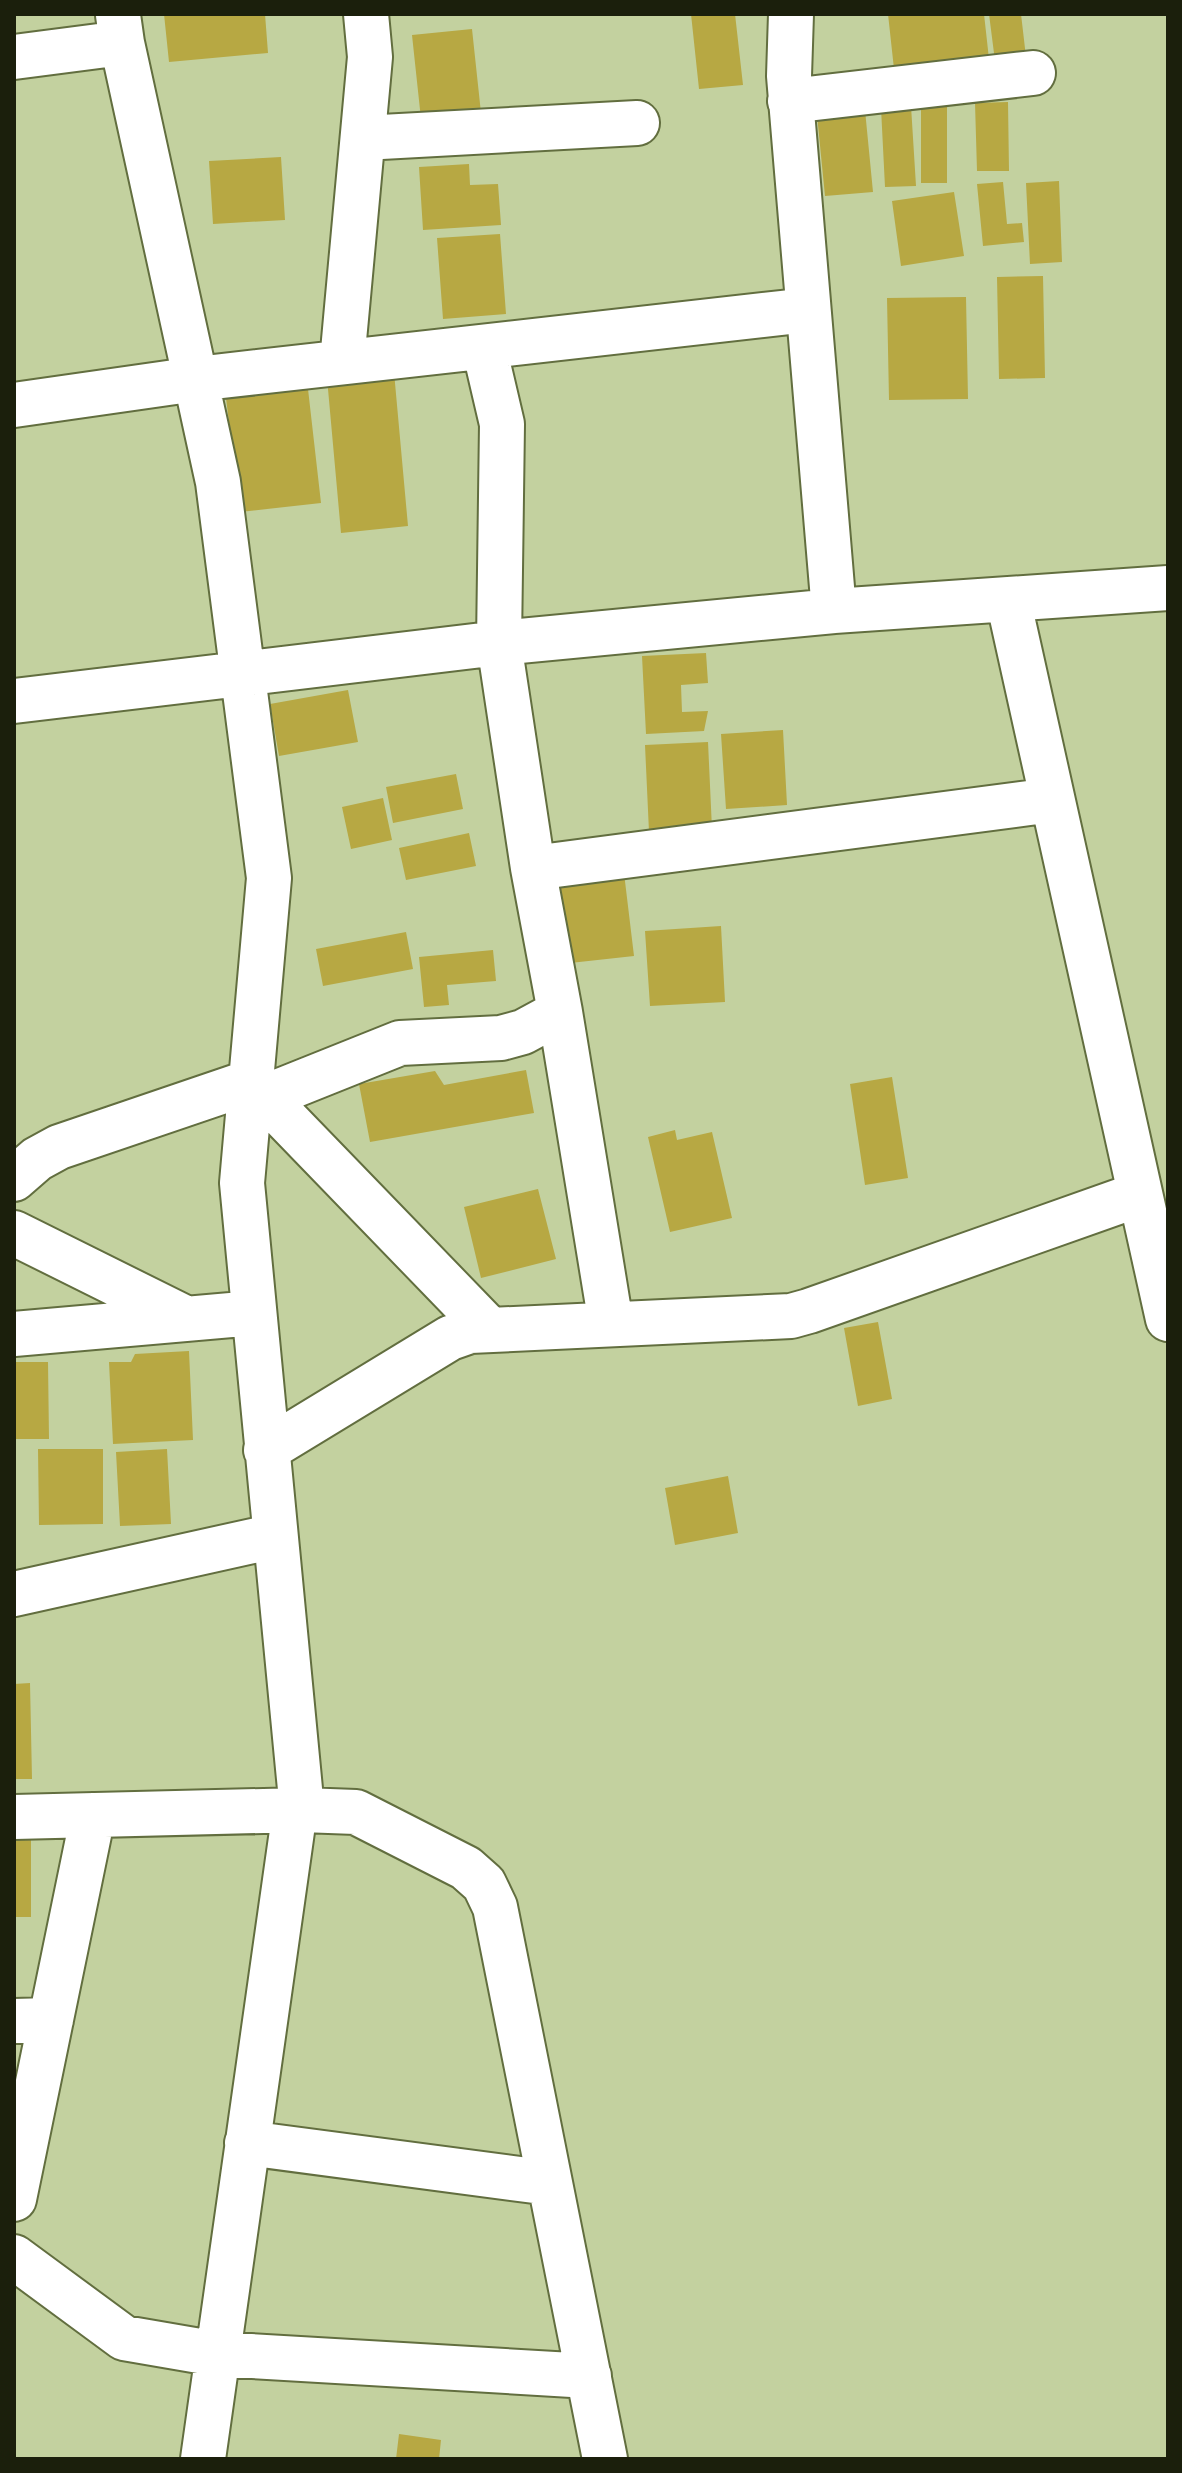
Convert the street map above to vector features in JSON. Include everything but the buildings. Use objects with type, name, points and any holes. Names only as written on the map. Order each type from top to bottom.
[{"type":"street","points":[[342,362],[370,57],[366,14]]},
{"type":"street","points":[[791,14],[790,101],[834,611]]},
{"type":"street","points":[[14,57],[120,29],[218,482],[269,878],[258,1089],[242,1183],[299,1810],[247,2143],[203,2459]]},
{"type":"street","points":[[790,101],[1033,73]]},
{"type":"street","points":[[363,138],[637,123]]},
{"type":"street","points":[[14,405],[196,379],[808,310]]},
{"type":"street","points":[[484,347],[502,424],[499,643],[533,868],[611,1324]]},
{"type":"street","points":[[14,701],[499,643],[834,611],[1168,588]]},
{"type":"street","points":[[1008,599],[1168,1319]]},
{"type":"street","points":[[533,868],[1052,800]]},
{"type":"street","points":[[14,1179],[37,1159],[59,1147],[258,1089],[400,1043],[501,1038],[523,1032],[560,1012]]},
{"type":"street","points":[[258,1089],[488,1328]]},
{"type":"street","points":[[266,1450],[450,1338],[470,1331],[769,1318],[809,1311],[1140,1194]]},
{"type":"street","points":[[14,1233],[187,1319]]},
{"type":"street","points":[[14,1334],[254,1313]]},
{"type":"street","points":[[14,1594],[275,1536]]},
{"type":"street","points":[[14,1817],[342,1811],[369,1817],[466,1868],[484,1884],[495,1907],[605,2459]]},
{"type":"street","points":[[14,2199],[32,2021],[93,1815]]},
{"type":"street","points":[[247,2143],[550,2183]]},
{"type":"street","points":[[14,2257],[124,2338],[217,2354],[589,2376]]}]
